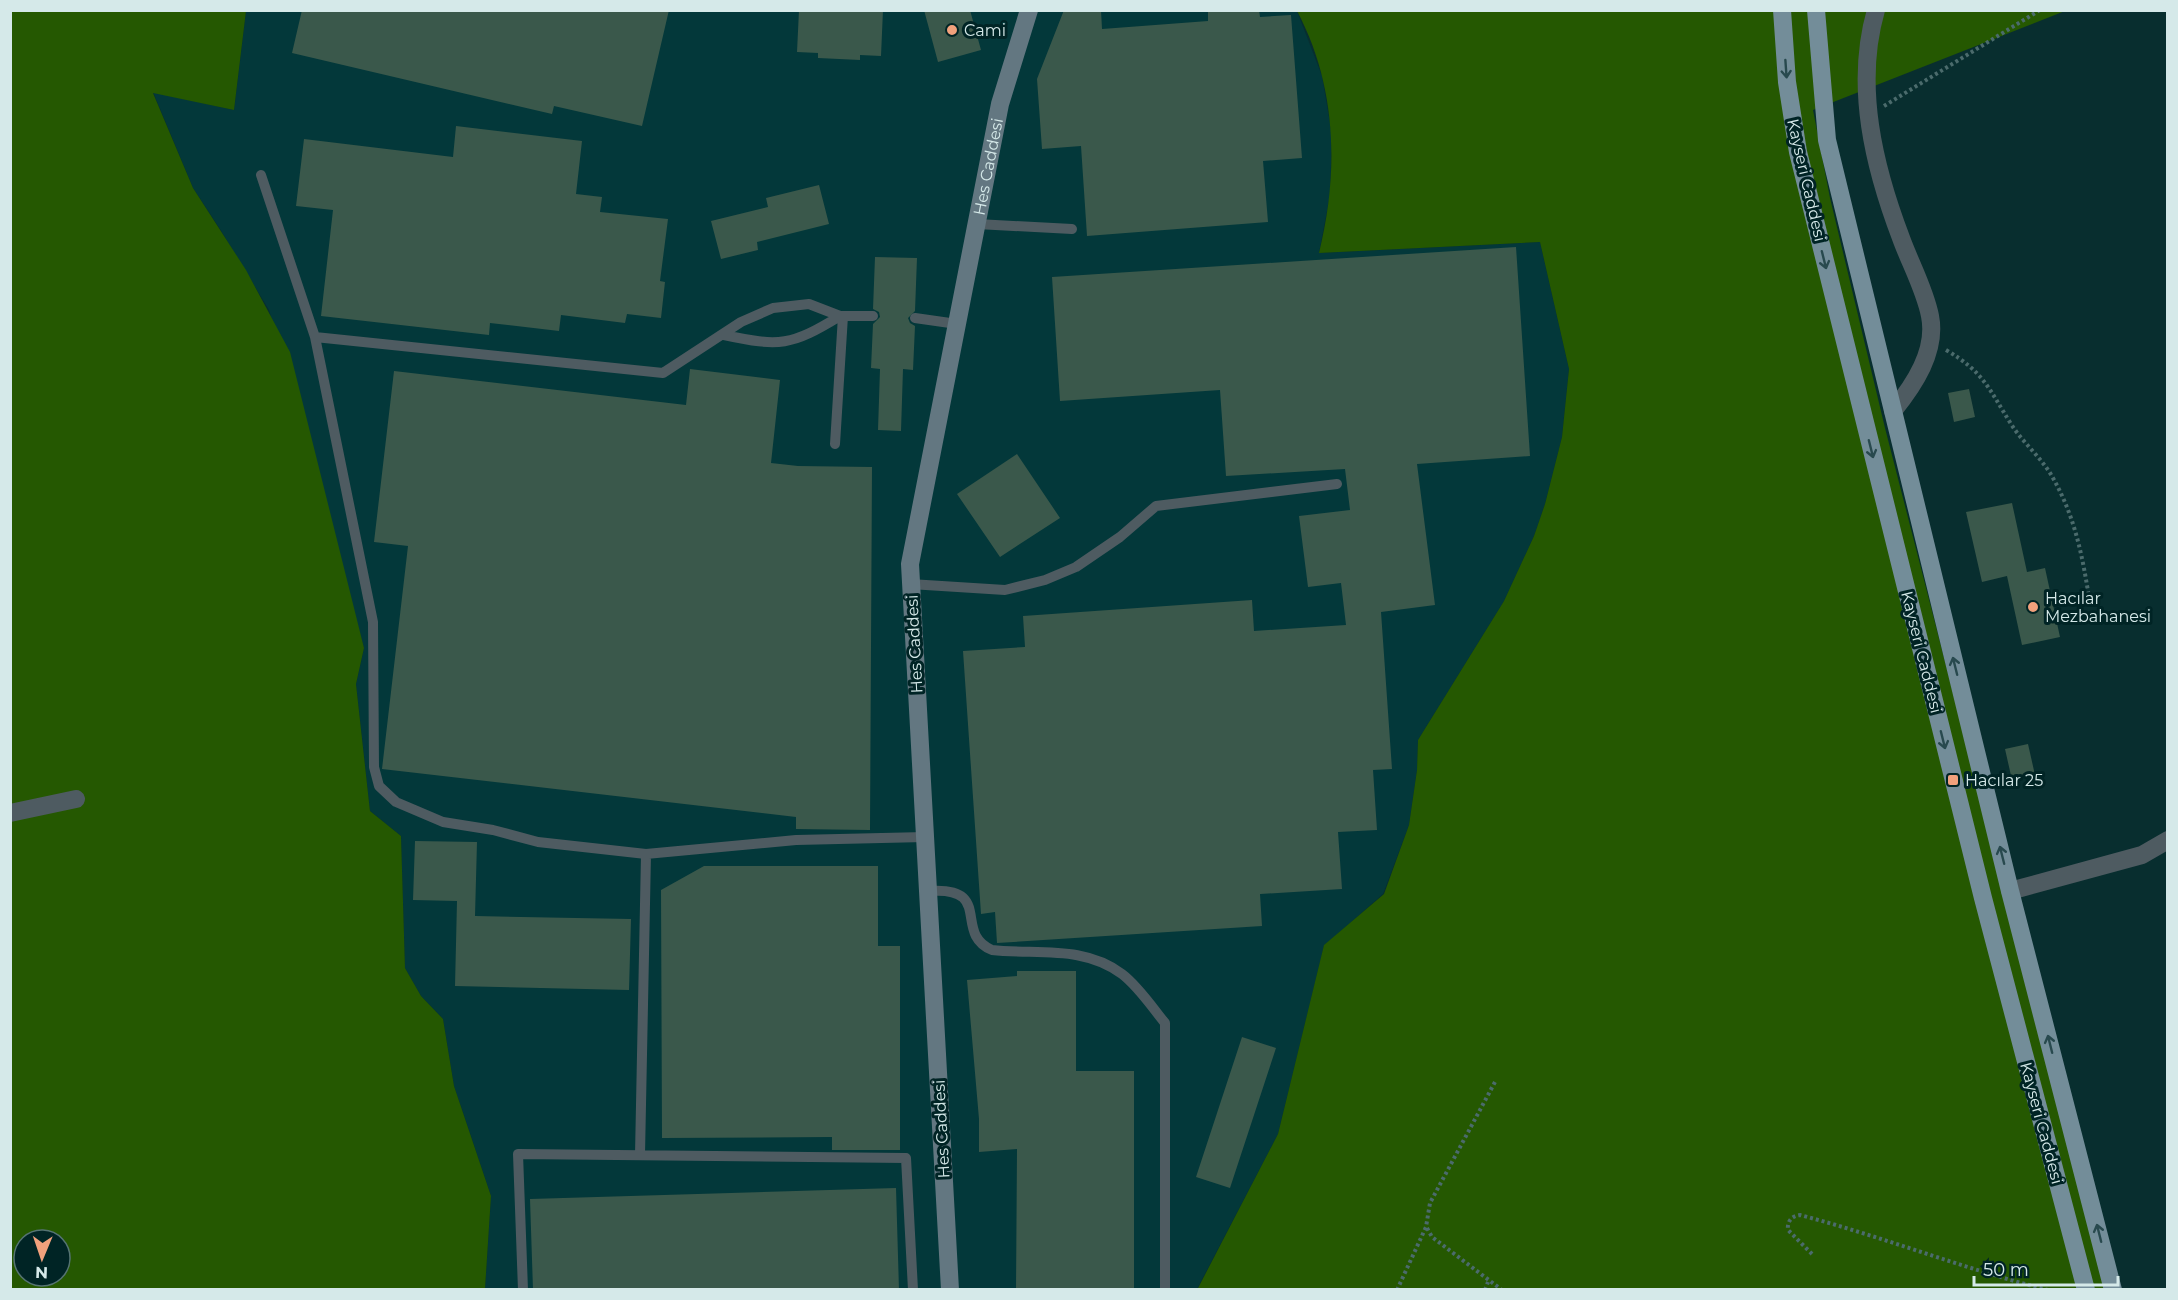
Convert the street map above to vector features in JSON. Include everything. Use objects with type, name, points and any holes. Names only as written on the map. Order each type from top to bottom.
[{"type":"main road","name":"Kayseri Caddesi","points":[[1782,10],[1786,82],[1798,152],[1983,898],[2086,1290]]},
{"type":"main road","name":"Kayseri Caddesi","points":[[1816,10],[1827,140],[2010,891],[2113,1290]]},
{"type":"main road","points":[[1983,898],[2010,891]]},
{"type":"street","name":"Hes Caddesi","points":[[950,1290],[910,564],[1000,104],[1029,10]]},
{"type":"street","points":[[1876,10],[1867,40],[1869,131],[1893,218],[1930,316],[1928,351],[1915,384],[1893,411]]},
{"type":"street","points":[[10,813],[76,799]]},
{"type":"street","points":[[2010,891],[2142,855],[2166,843]]},
{"type":"lane","points":[[261,175],[315,337],[373,622],[374,767],[379,786],[396,802],[443,822],[493,830],[538,842],[646,854],[796,840],[925,837]]},
{"type":"lane","points":[[977,224],[1072,229]]},
{"type":"lane","points":[[315,337],[663,373],[741,322],[791,304],[809,304],[842,316],[873,316]]},
{"type":"lane","points":[[724,335],[770,343],[794,341],[842,316]]},
{"type":"lane","points":[[835,444],[842,316]]},
{"type":"lane","points":[[915,318],[957,324]]},
{"type":"lane","points":[[910,584],[1005,590],[1015,588],[1046,580],[1076,567],[1120,537],[1156,506],[1337,484]]},
{"type":"lane","points":[[640,1155],[646,854]]},
{"type":"lane","points":[[928,891],[948,889],[961,895],[968,905],[975,935],[984,947],[992,950],[1072,953],[1099,960],[1124,975],[1165,1023],[1165,1290]]},
{"type":"lane","points":[[523,1290],[518,1154],[906,1158],[913,1290]]},
{"type":"path","points":[[1868,116],[2040,10]]},
{"type":"path","points":[[1929,340],[1964,360],[1992,389],[2011,425],[2053,477],[2080,538],[2090,604]]},
{"type":"path","points":[[1396,1290],[1426,1227],[1430,1203],[1495,1082]]},
{"type":"path","points":[[1812,1254],[1788,1230],[1788,1223],[1793,1217],[1800,1215],[1864,1232],[1927,1256],[2048,1290]]},
{"type":"path","points":[[1426,1227],[1432,1237],[1488,1282],[1502,1290]]},
{"type":"path","points":[[1485,1290],[1488,1282]]},
{"type":"shaded area","points":[[246,11],[1297,11],[1322,76],[1332,135],[1330,195],[1319,253],[1540,242],[1569,369],[1562,437],[1545,504],[1534,536],[1504,601],[1418,740],[1417,770],[1409,825],[1383,894],[1324,946],[1278,1134],[1197,1289],[485,1289],[491,1196],[454,1086],[443,1019],[421,996],[405,968],[401,836],[370,811],[356,684],[364,648],[269,310],[193,188],[153,92],[234,110]]},
{"type":"green space","points":[[10,11],[246,11],[234,110],[153,93],[193,188],[246,270],[290,352],[364,648],[356,684],[370,811],[401,836],[405,968],[421,996],[443,1019],[454,1086],[491,1196],[485,1289],[11,1289]]},
{"type":"green space","points":[[1297,11],[2065,11],[1813,110],[1830,198],[1885,428],[2106,1289],[1197,1290],[1278,1134],[1324,945],[1384,894],[1409,825],[1417,770],[1418,740],[1504,601],[1534,536],[1545,504],[1562,437],[1569,369],[1540,242],[1319,253],[1330,192],[1331,130],[1320,69]]},
{"type":"building","points":[[302,10],[669,10],[642,126],[554,106],[552,114],[292,53]]},
{"type":"building","points":[[799,10],[883,10],[881,56],[860,55],[860,60],[818,58],[818,53],[797,52]]},
{"type":"building","name":"Cami","points":[[924,10],[970,10],[981,50],[938,62]]},
{"type":"building","points":[[1064,10],[1101,10],[1102,29],[1208,21],[1208,10],[1259,10],[1260,17],[1291,15],[1302,158],[1263,161],[1268,222],[1087,236],[1081,146],[1042,149],[1037,79]]},
{"type":"building","points":[[456,126],[582,141],[576,194],[602,197],[600,212],[668,219],[660,281],[665,282],[661,318],[627,314],[625,323],[561,315],[559,331],[490,323],[489,335],[321,316],[333,210],[296,206],[304,139],[453,157]]},
{"type":"building","points":[[819,185],[829,224],[757,242],[758,250],[721,259],[711,221],[768,207],[766,198]]},
{"type":"building","points":[[1516,247],[1530,456],[1417,464],[1435,605],[1381,612],[1392,769],[1373,770],[1377,830],[1338,832],[1342,889],[1260,894],[1262,926],[997,943],[995,912],[981,914],[963,651],[1025,647],[1023,616],[1252,600],[1254,631],[1346,625],[1341,583],[1308,587],[1299,516],[1350,510],[1345,469],[1226,476],[1220,390],[1060,401],[1052,277]]},
{"type":"building","points":[[875,257],[917,258],[915,311],[908,318],[915,326],[913,370],[903,369],[901,431],[878,430],[880,369],[871,368],[873,324],[880,317],[879,312],[873,309]]},
{"type":"building","points":[[690,369],[780,380],[771,463],[798,466],[872,467],[870,830],[796,829],[796,817],[382,769],[408,546],[374,542],[394,371],[686,405]]},
{"type":"building","points":[[1969,389],[1975,417],[1954,422],[1948,393]]},
{"type":"building","points":[[1017,454],[1060,518],[1000,557],[957,494]]},
{"type":"building","points":[[2012,503],[2027,572],[2045,568],[2060,637],[2022,645],[2007,576],[1982,582],[1966,512]]},
{"type":"building","points":[[2028,744],[2035,775],[2012,780],[2005,749]]},
{"type":"building","points":[[415,841],[477,842],[475,916],[631,919],[629,990],[455,986],[457,901],[413,900]]},
{"type":"building","points":[[704,866],[878,866],[878,946],[900,946],[900,1150],[832,1150],[832,1137],[662,1138],[661,890]]},
{"type":"building","points":[[1017,971],[1076,971],[1076,1071],[1134,1071],[1134,1290],[1016,1290],[1017,1149],[979,1152],[979,1119],[967,980],[1017,976]]},
{"type":"building","points":[[1242,1037],[1276,1048],[1230,1188],[1196,1177]]},
{"type":"building","points":[[896,1188],[899,1290],[533,1290],[530,1199]]},
{"type":"place","name":"Cami","points":[[952,30]]},
{"type":"place","name":"Hacılar Mezbahanesi","points":[[2033,607]]},
{"type":"place","name":"Hacılar 25","points":[[1953,780]]}]
